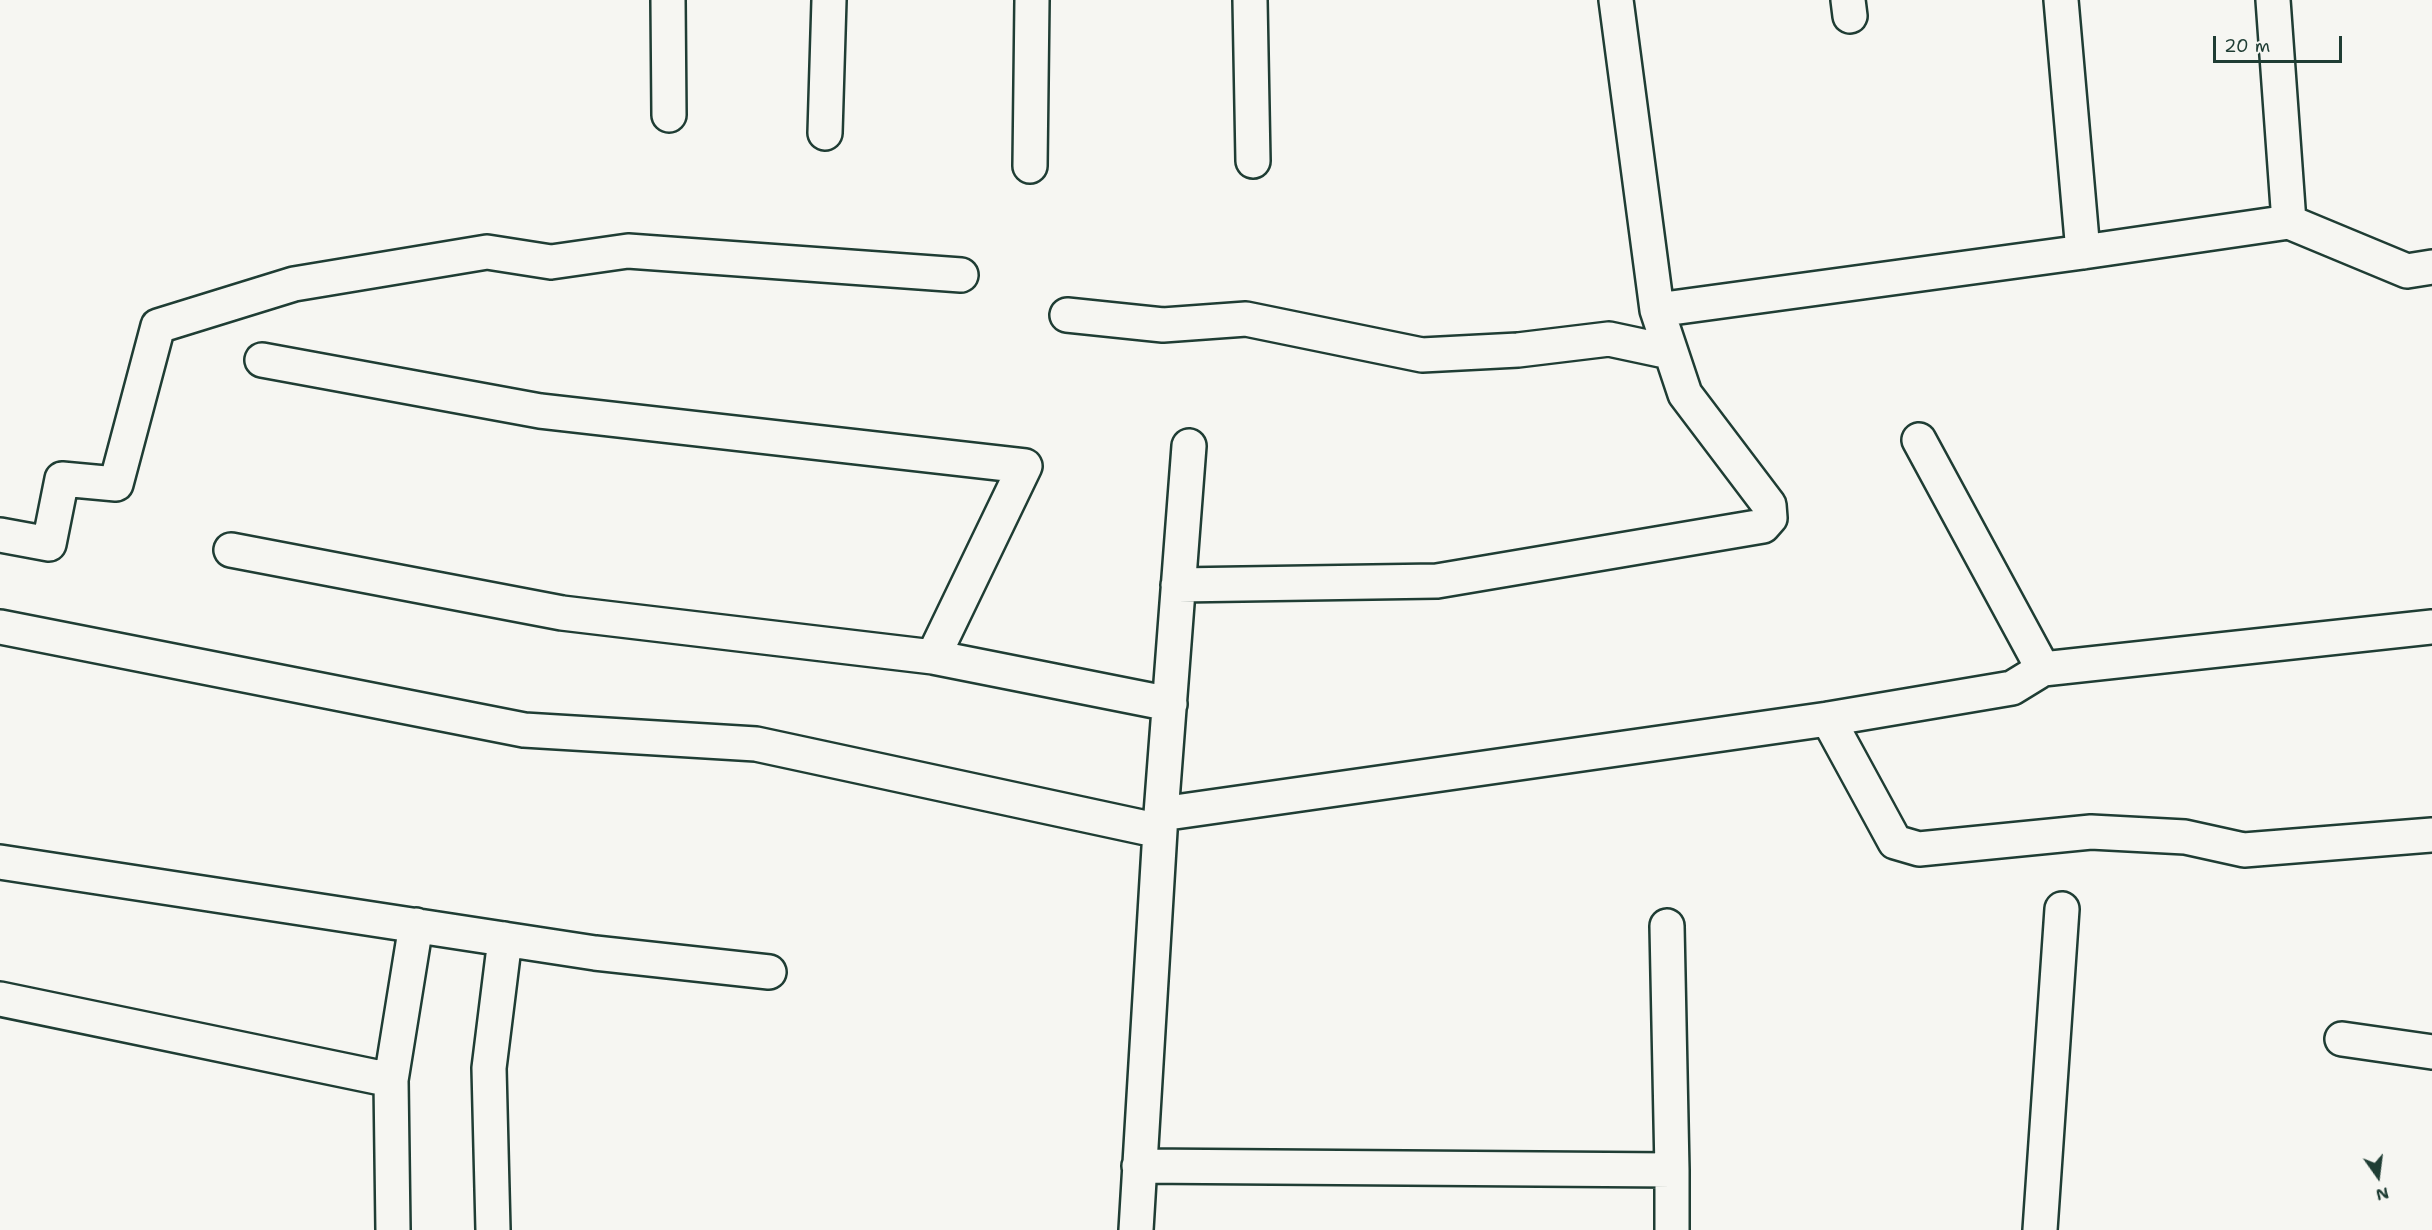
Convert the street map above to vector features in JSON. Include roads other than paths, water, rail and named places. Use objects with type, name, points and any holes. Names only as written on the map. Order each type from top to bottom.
[{"type":"street","points":[[668,0],[669,115]]},
{"type":"street","points":[[825,133],[830,0]]},
{"type":"street","points":[[1030,166],[1032,0]]},
{"type":"street","points":[[1250,0],[1253,161]]},
{"type":"street","points":[[1178,585],[1437,581],[1762,526],[1770,518],[1769,505],[1685,394],[1657,310],[1616,0]]},
{"type":"street","points":[[2061,0],[2083,252]]},
{"type":"street","points":[[2273,0],[2289,222]]},
{"type":"street","points":[[1657,310],[2289,222],[2407,271],[2432,267]]},
{"type":"street","points":[[0,535],[49,544],[62,479],[116,484],[158,326],[294,284],[487,252],[551,262],[628,251],[961,276]]},
{"type":"street","points":[[1067,315],[1162,325],[1246,319],[1422,355],[1518,350],[1610,339],[1670,352]]},
{"type":"street","points":[[262,360],[540,411],[1025,466],[933,657]]},
{"type":"street","points":[[1919,440],[2043,669]]},
{"type":"street","points":[[1136,1230],[1160,823],[1189,446]]},
{"type":"street","points":[[231,550],[562,613],[933,657],[1170,704]]},
{"type":"street","points":[[0,627],[524,730],[756,744],[1160,823],[1828,719],[2012,688],[2043,669],[2432,627]]},
{"type":"street","points":[[1828,719],[1895,842],[1918,849],[2091,832],[2185,837],[2244,850],[2432,835]]},
{"type":"street","points":[[0,862],[595,952],[769,972]]},
{"type":"street","points":[[2040,1230],[2062,909]]},
{"type":"street","points":[[393,1230],[391,1080],[416,926]]},
{"type":"street","points":[[1667,926],[1672,1230]]},
{"type":"street","points":[[493,1230],[489,1068],[505,939]]},
{"type":"street","points":[[0,999],[391,1080]]},
{"type":"street","points":[[2342,1039],[2432,1052]]},
{"type":"street","points":[[1139,1166],[1672,1170]]}]
